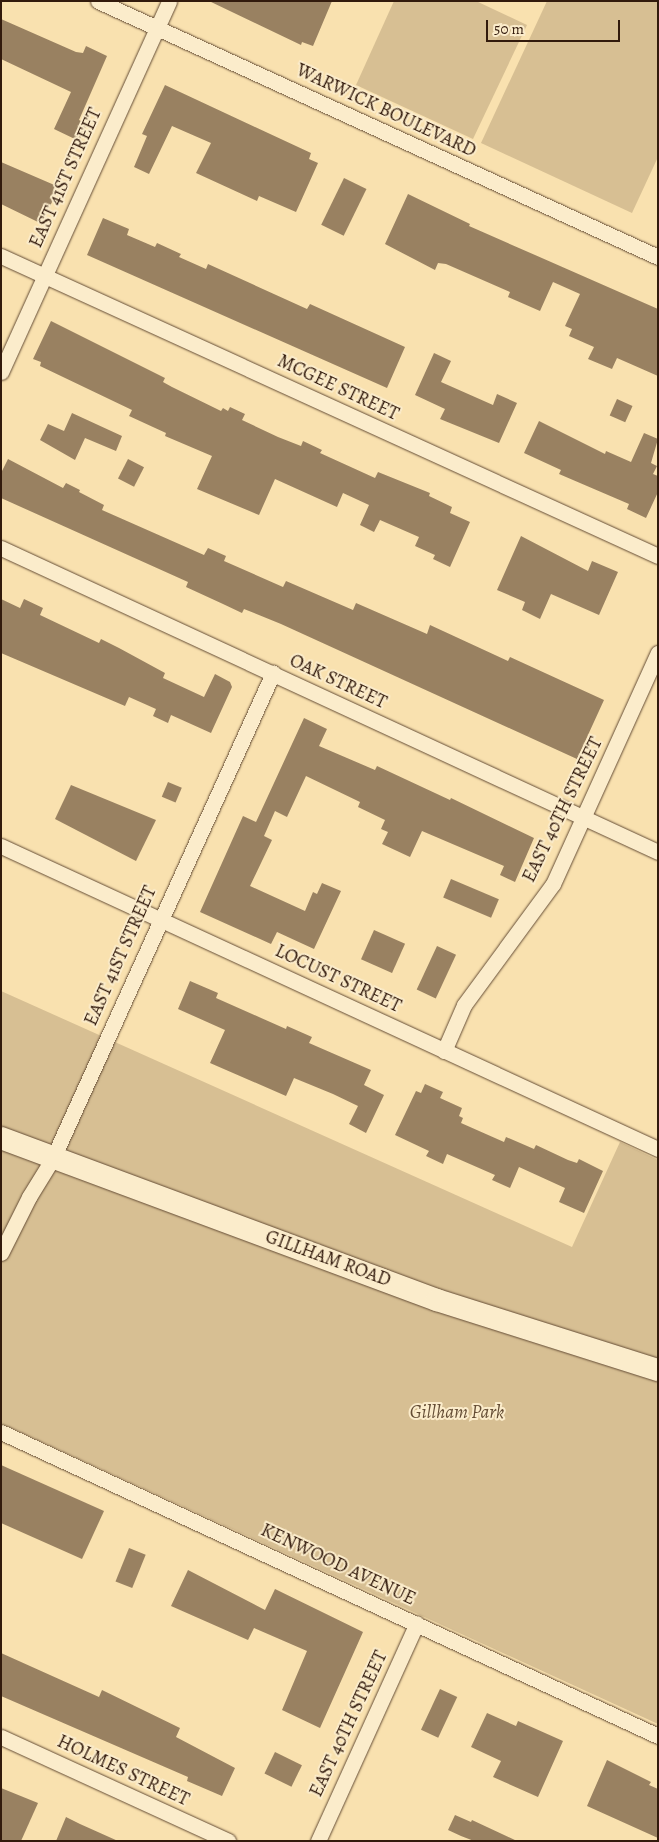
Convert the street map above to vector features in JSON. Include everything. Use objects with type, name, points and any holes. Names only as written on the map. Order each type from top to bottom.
[{"type":"main road","name":"GILLHAM ROAD","points":[[1,1138],[437,1300],[658,1370]]},
{"type":"street","name":"WARWICK BOULEVARD","points":[[98,1],[658,257]]},
{"type":"street","name":"EAST 41ST STREET","points":[[1,372],[169,1]]},
{"type":"street","name":"MCGEE STREET","points":[[1,256],[658,556]]},
{"type":"street","name":"OAK STREET","points":[[1,548],[658,852]]},
{"type":"street","name":"EAST 40TH STREET","points":[[444,1051],[464,1005],[553,884],[658,653]]},
{"type":"street","name":"EAST 41ST STREET","points":[[1,1253],[29,1197],[52,1158],[273,673]]},
{"type":"street","name":"LOCUST STREET","points":[[1,846],[658,1150]]},
{"type":"street","name":"KENWOOD AVENUE","points":[[1,1432],[658,1736]]},
{"type":"street","name":"EAST 40TH STREET","points":[[318,1841],[417,1623]]},
{"type":"street","name":"HOLMES STREET","points":[[1,1737],[228,1841]]},
{"type":"green space","points":[[394,1],[476,1],[527,25],[473,139],[356,85]]},
{"type":"green space","points":[[547,1],[658,1],[658,157],[632,213],[481,143]]},
{"type":"green space","name":"Gillham Park","points":[[1,991],[572,1247],[620,1142],[658,1160],[658,1724],[1,1423]]},
{"type":"building","points":[[209,1],[332,1],[313,46],[302,42],[301,45]]},
{"type":"building","points":[[1,19],[76,52],[83,53],[86,46],[107,56],[79,120],[87,124],[79,141],[54,129],[71,92],[1,59]]},
{"type":"building","points":[[165,85],[311,153],[309,159],[318,163],[296,212],[259,196],[257,201],[196,173],[211,143],[172,126],[149,174],[134,167],[147,136],[142,134]]},
{"type":"building","points":[[1,162],[59,187],[44,219],[40,217],[38,222],[1,204]]},
{"type":"building","points":[[344,178],[366,189],[344,236],[321,225]]},
{"type":"building","points":[[408,194],[470,224],[469,226],[658,309],[658,376],[617,358],[612,369],[588,359],[594,347],[569,336],[572,329],[565,326],[580,294],[553,282],[540,311],[508,297],[510,292],[446,264],[438,263],[435,270],[385,244]]},
{"type":"building","points":[[103,218],[129,229],[127,235],[155,247],[157,243],[181,254],[179,257],[206,269],[208,264],[307,309],[310,304],[405,347],[387,388],[87,255]]},
{"type":"building","points":[[51,321],[165,378],[163,382],[221,411],[223,408],[228,411],[230,407],[245,414],[242,420],[278,437],[301,446],[303,441],[322,450],[320,453],[375,478],[378,472],[430,493],[429,496],[452,507],[450,513],[470,522],[450,567],[433,559],[435,555],[415,546],[419,537],[380,520],[374,532],[360,525],[369,505],[343,493],[337,507],[275,479],[259,515],[197,489],[212,456],[165,436],[166,433],[129,416],[132,410],[40,366],[41,362],[33,359]]},
{"type":"building","points":[[434,353],[451,361],[441,382],[493,405],[497,394],[517,403],[499,443],[440,419],[445,409],[415,395]]},
{"type":"building","points":[[617,399],[633,406],[625,422],[610,415]]},
{"type":"building","points":[[72,413],[122,436],[116,451],[85,438],[75,460],[40,440],[48,424],[64,431]]},
{"type":"building","points":[[539,421],[605,454],[606,451],[631,462],[644,433],[658,439],[651,463],[657,466],[653,474],[658,476],[658,492],[646,518],[627,509],[629,504],[559,474],[561,470],[524,453]]},
{"type":"building","points":[[8,459],[63,488],[66,483],[80,490],[79,492],[104,505],[102,510],[204,555],[208,548],[226,556],[224,561],[283,587],[286,581],[353,610],[356,603],[427,634],[430,625],[508,661],[510,657],[604,700],[577,759],[281,624],[244,609],[242,613],[186,587],[188,582],[1,498],[1,473]]},
{"type":"building","points":[[128,459],[144,467],[134,487],[118,479]]},
{"type":"building","points":[[521,536],[588,571],[592,561],[618,572],[599,615],[551,594],[540,619],[522,610],[525,602],[497,590]]},
{"type":"building","points":[[1,599],[20,608],[24,599],[43,608],[40,615],[99,643],[101,639],[119,648],[165,673],[163,678],[204,697],[215,674],[230,682],[232,687],[211,733],[171,715],[168,723],[153,716],[156,709],[129,697],[125,706],[1,653]]},
{"type":"building","points":[[304,718],[327,729],[319,746],[375,770],[377,766],[450,800],[451,798],[534,838],[515,882],[500,875],[504,866],[422,831],[410,857],[382,844],[388,832],[381,829],[385,820],[358,807],[360,802],[306,776],[287,817],[275,811],[264,836],[272,840],[250,886],[305,911],[313,892],[317,894],[322,883],[341,891],[314,949],[277,932],[271,944],[200,912],[243,816],[256,822]]},
{"type":"building","points":[[168,782],[182,788],[176,803],[162,797]]},
{"type":"building","points":[[71,785],[156,820],[136,861],[55,819]]},
{"type":"building","points":[[451,879],[499,899],[491,918],[443,897]]},
{"type":"building","points":[[374,930],[405,944],[392,973],[361,959]]},
{"type":"building","points":[[437,946],[456,955],[436,998],[417,990]]},
{"type":"building","points":[[190,981],[218,993],[216,998],[286,1029],[287,1026],[312,1037],[309,1043],[371,1070],[364,1085],[384,1095],[366,1133],[349,1124],[358,1106],[333,1094],[294,1078],[286,1096],[210,1063],[225,1030],[178,1009]]},
{"type":"building","points":[[425,1084],[443,1092],[440,1098],[462,1108],[459,1116],[463,1118],[461,1123],[504,1142],[506,1137],[534,1149],[536,1145],[577,1163],[579,1159],[603,1171],[584,1213],[559,1202],[565,1188],[519,1167],[510,1188],[492,1180],[495,1175],[447,1154],[443,1164],[426,1156],[429,1151],[395,1135],[416,1091],[421,1093]]},
{"type":"building","points":[[1,1465],[104,1511],[82,1559],[1,1523]]},
{"type":"building","points":[[129,1548],[146,1555],[132,1588],[116,1581]]},
{"type":"building","points":[[188,1570],[265,1610],[275,1589],[363,1632],[320,1728],[282,1710],[307,1651],[254,1628],[248,1640],[171,1606]]},
{"type":"building","points":[[1,1653],[99,1697],[102,1690],[180,1728],[176,1737],[235,1768],[222,1796],[187,1781],[188,1777],[1,1696]]},
{"type":"building","points":[[440,1689],[457,1697],[438,1738],[421,1730]]},
{"type":"building","points":[[487,1713],[516,1726],[518,1721],[563,1741],[538,1797],[493,1777],[501,1761],[471,1747]]},
{"type":"building","points":[[275,1752],[302,1765],[291,1787],[264,1774]]},
{"type":"building","points":[[607,1760],[651,1782],[649,1785],[658,1789],[658,1838],[587,1806]]},
{"type":"building","points":[[1,1788],[38,1803],[21,1841],[1,1841]]},
{"type":"building","points":[[455,1815],[471,1822],[472,1820],[517,1841],[474,1841],[461,1836],[448,1830]]},
{"type":"building","points":[[66,1817],[80,1824],[118,1841],[56,1841]]}]
